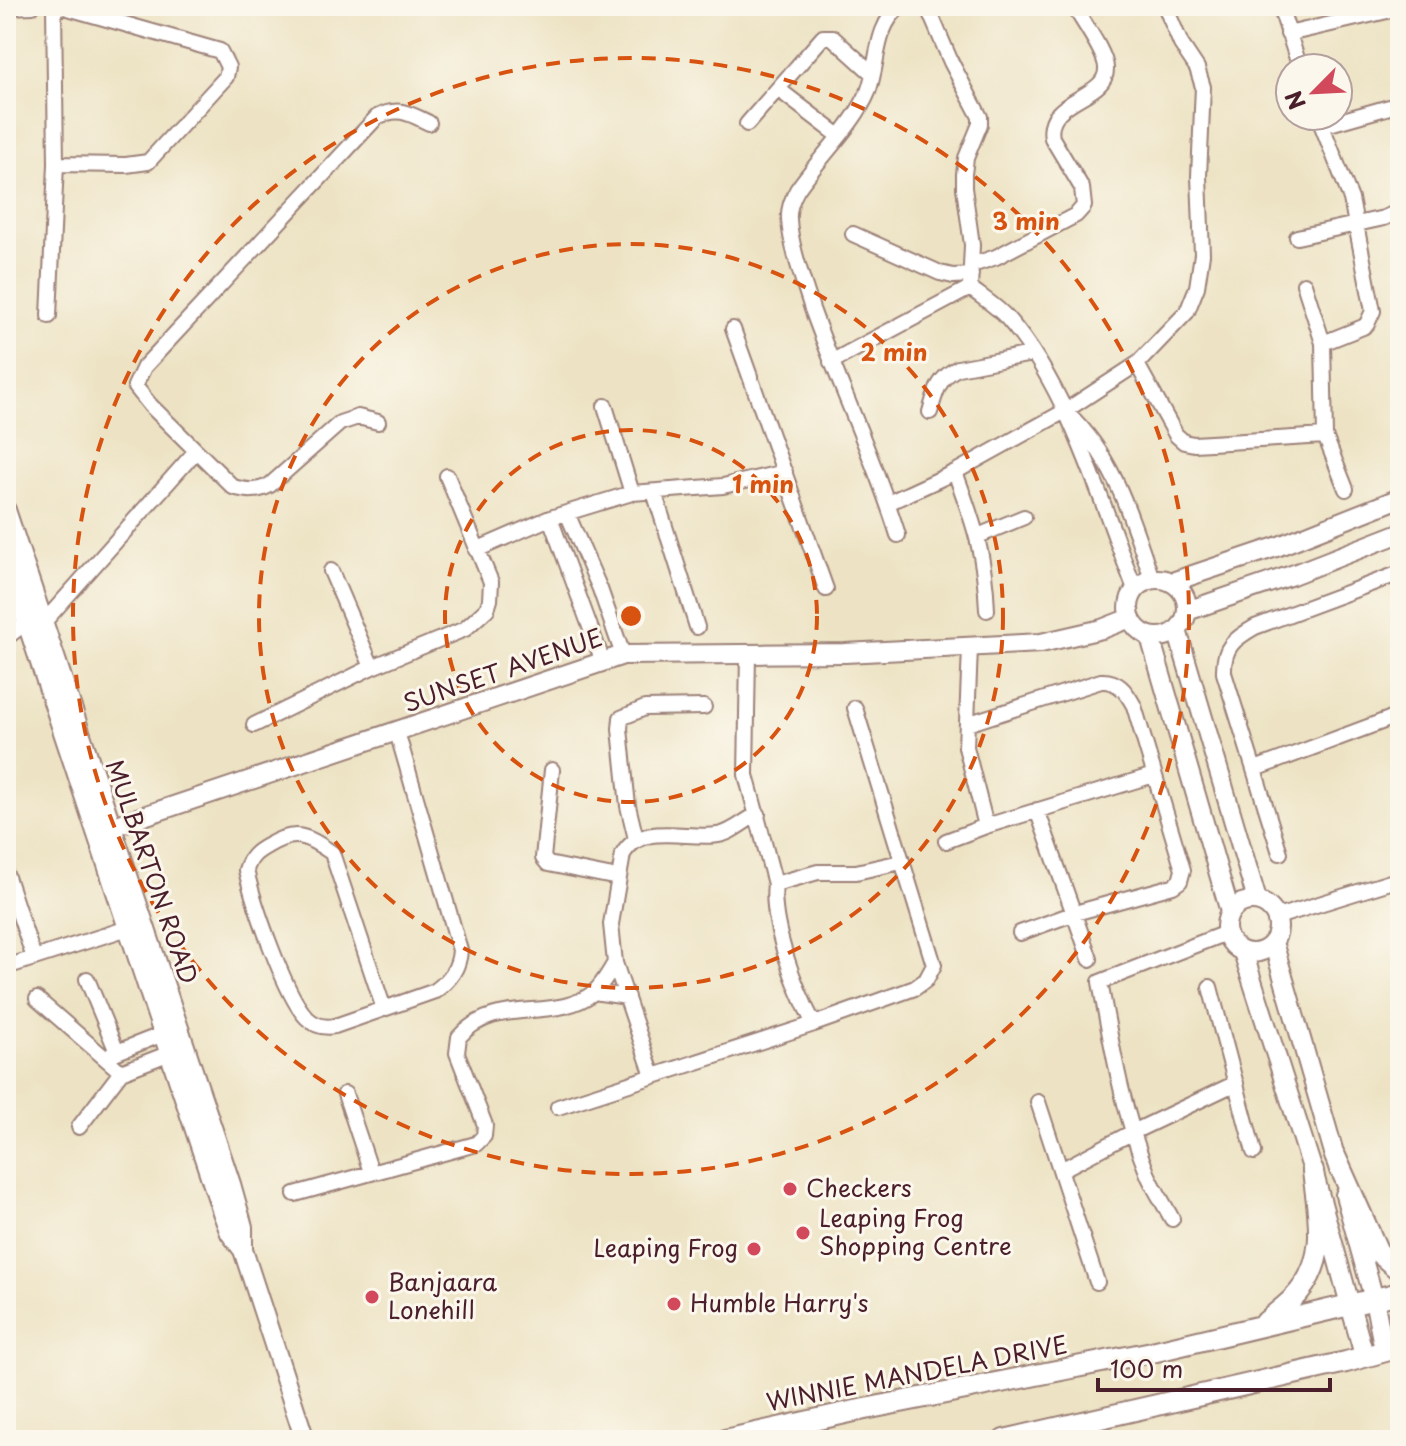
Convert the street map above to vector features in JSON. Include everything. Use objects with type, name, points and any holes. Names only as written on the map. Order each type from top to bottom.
[{"type":"main road","points":[[1335,1156],[1378,1252],[1400,1271]]},
{"type":"main road","points":[[1263,1324],[1298,1293],[1314,1266],[1320,1234],[1313,1171]]},
{"type":"main road","name":"WINNIE MANDELA DRIVE","points":[[725,1440],[1070,1369],[1400,1293]]},
{"type":"main road","points":[[1004,1440],[1346,1362],[1392,1348]]},
{"type":"street","points":[[6,7],[33,6]]},
{"type":"street","points":[[49,316],[56,164],[54,6]]},
{"type":"street","points":[[56,164],[126,165],[148,162],[226,77],[228,67],[220,51],[61,6]]},
{"type":"street","points":[[898,535],[805,289],[789,222],[792,199],[797,190],[860,107],[873,74],[886,20],[901,6]]},
{"type":"street","points":[[927,6],[951,62],[980,117],[966,158],[964,188],[971,276],[1009,320],[1051,380],[1135,589]]},
{"type":"street","points":[[831,362],[971,276],[996,257],[1076,215],[1084,206],[1082,188],[1050,131],[1054,116],[1100,84],[1106,68],[1074,6]]},
{"type":"street","points":[[888,503],[955,472],[1065,411],[1137,364],[1187,312],[1197,287],[1202,254],[1199,176],[1203,87],[1197,68],[1181,44],[1165,6]]},
{"type":"street","points":[[1280,6],[1294,52]]},
{"type":"street","points":[[1288,34],[1400,8]]},
{"type":"street","points":[[747,124],[826,36],[832,37],[873,74]]},
{"type":"street","points":[[778,89],[838,135]]},
{"type":"street","points":[[1354,114],[1400,104]]},
{"type":"street","points":[[378,422],[358,417],[340,423],[270,485],[261,490],[243,490],[233,487],[150,405],[135,386],[144,367],[377,117],[402,109],[429,123]]},
{"type":"street","points":[[1323,343],[1363,327],[1373,311],[1351,199],[1324,132]]},
{"type":"street","points":[[1297,237],[1384,218],[1400,211]]},
{"type":"street","points":[[853,234],[940,273],[971,276]]},
{"type":"street","points":[[1304,284],[1323,343],[1325,436],[1346,489]]},
{"type":"street","points":[[733,329],[826,589]]},
{"type":"street","points":[[930,412],[937,385],[948,373],[958,368],[1032,354]]},
{"type":"street","points":[[1137,364],[1176,435],[1184,442],[1194,444],[1325,436]]},
{"type":"street","points":[[605,406],[632,493]]},
{"type":"street","points":[[1065,411],[1083,428],[1106,463],[1126,505],[1152,579]]},
{"type":"street","points":[[6,638],[31,619],[196,451]]},
{"type":"street","points":[[476,550],[550,518],[632,493],[723,486],[785,472]]},
{"type":"street","points":[[955,472],[978,536],[986,574],[987,610]]},
{"type":"street","points":[[254,725],[372,667],[465,629],[480,617],[490,600],[491,582],[447,476]]},
{"type":"street","points":[[654,492],[697,627]]},
{"type":"street","points":[[1172,582],[1184,594],[1187,611],[1182,625],[1164,637],[1150,637],[1137,630],[1130,618],[1129,603],[1135,589],[1152,579],[1172,582],[1279,546],[1400,498]]},
{"type":"street","name":"MULBARTON ROAD","points":[[6,510],[31,619]]},
{"type":"street","points":[[567,513],[600,589],[623,655]]},
{"type":"street","points":[[978,536],[1024,517]]},
{"type":"street","points":[[550,518],[603,662]]},
{"type":"street","points":[[1187,611],[1400,533]]},
{"type":"street","name":"MULBARTON ROAD","points":[[6,560],[31,619],[231,1184],[243,1227],[243,1250],[305,1440]]},
{"type":"street","points":[[331,571],[372,667]]},
{"type":"street","points":[[1280,853],[1224,673],[1225,655],[1235,638],[1255,627],[1400,573]]},
{"type":"street","points":[[6,617],[31,619]]},
{"type":"street","name":"SUNSET AVENUE","points":[[104,830],[623,655],[845,653],[1041,643],[1068,638],[1130,618]]},
{"type":"street","points":[[1177,630],[1257,900]]},
{"type":"street","points":[[1150,637],[1230,912]]},
{"type":"street","points":[[970,648],[966,747],[986,826]]},
{"type":"street","points":[[748,654],[745,766],[775,884],[775,917],[803,1003],[814,1024]]},
{"type":"street","points":[[967,724],[1035,700],[1108,681],[1127,692],[1134,706],[1183,870],[1180,881],[1160,891],[1075,913],[1020,933]]},
{"type":"street","points":[[636,839],[628,806],[621,718],[645,708],[704,707]]},
{"type":"street","points":[[558,1107],[915,988],[930,974],[934,965],[855,708]]},
{"type":"street","points":[[1255,769],[1400,715]]},
{"type":"street","points":[[384,1009],[332,853],[313,839],[292,835],[282,837],[256,852],[248,863],[248,878],[275,956],[293,998],[306,1018],[322,1027],[329,1027],[384,1009],[435,991],[445,984],[459,963],[460,950],[397,732]]},
{"type":"street","points":[[552,770],[543,858],[548,864],[618,878]]},
{"type":"street","points":[[946,841],[1154,775]]},
{"type":"street","points":[[1037,810],[1090,959]]},
{"type":"street","points":[[653,1076],[615,963],[611,924],[623,854],[636,839],[645,835],[717,835],[758,814]]},
{"type":"street","name":"MULBARTON ROAD","points":[[104,830],[128,928],[163,1034],[230,1233],[243,1250]]},
{"type":"street","points":[[775,884],[818,872],[856,872],[901,862]]},
{"type":"street","points":[[6,874],[34,958]]},
{"type":"street","points":[[1277,917],[1400,879]]},
{"type":"street","points":[[1243,952],[1260,952],[1273,942],[1277,934],[1277,917],[1257,900],[1240,903],[1230,912],[1225,924],[1226,933],[1229,941],[1243,952],[1313,1171],[1364,1355]]},
{"type":"street","points":[[6,967],[128,928]]},
{"type":"street","points":[[1172,1219],[1149,1177],[1133,1132],[1120,1089],[1100,982],[1226,933]]},
{"type":"street","points":[[1273,942],[1374,1299],[1392,1348]]},
{"type":"street","points":[[295,1194],[476,1144],[484,1136],[485,1125],[457,1053],[459,1037],[476,1023],[508,1011],[562,1006],[594,992],[615,963]]},
{"type":"street","points":[[87,979],[111,1055],[121,1072]]},
{"type":"street","points":[[1210,987],[1254,1152]]},
{"type":"street","points":[[594,992],[627,997]]},
{"type":"street","points":[[37,999],[111,1055]]},
{"type":"street","points":[[111,1055],[163,1034]]},
{"type":"street","points":[[79,1127],[121,1072],[170,1053]]},
{"type":"street","points":[[1061,1170],[1236,1083]]},
{"type":"street","points":[[345,1094],[371,1172]]},
{"type":"street","points":[[1038,1102],[1097,1282]]},
{"type":"place","name":"Checkers","points":[[790,1189]]},
{"type":"place","name":"Leaping Frog Shopping Centre","points":[[803,1233]]},
{"type":"place","name":"Leaping Frog","points":[[754,1249]]},
{"type":"place","name":"Banjaara Lonehill","points":[[372,1297]]},
{"type":"place","name":"Humble Harry's","points":[[674,1304]]}]
